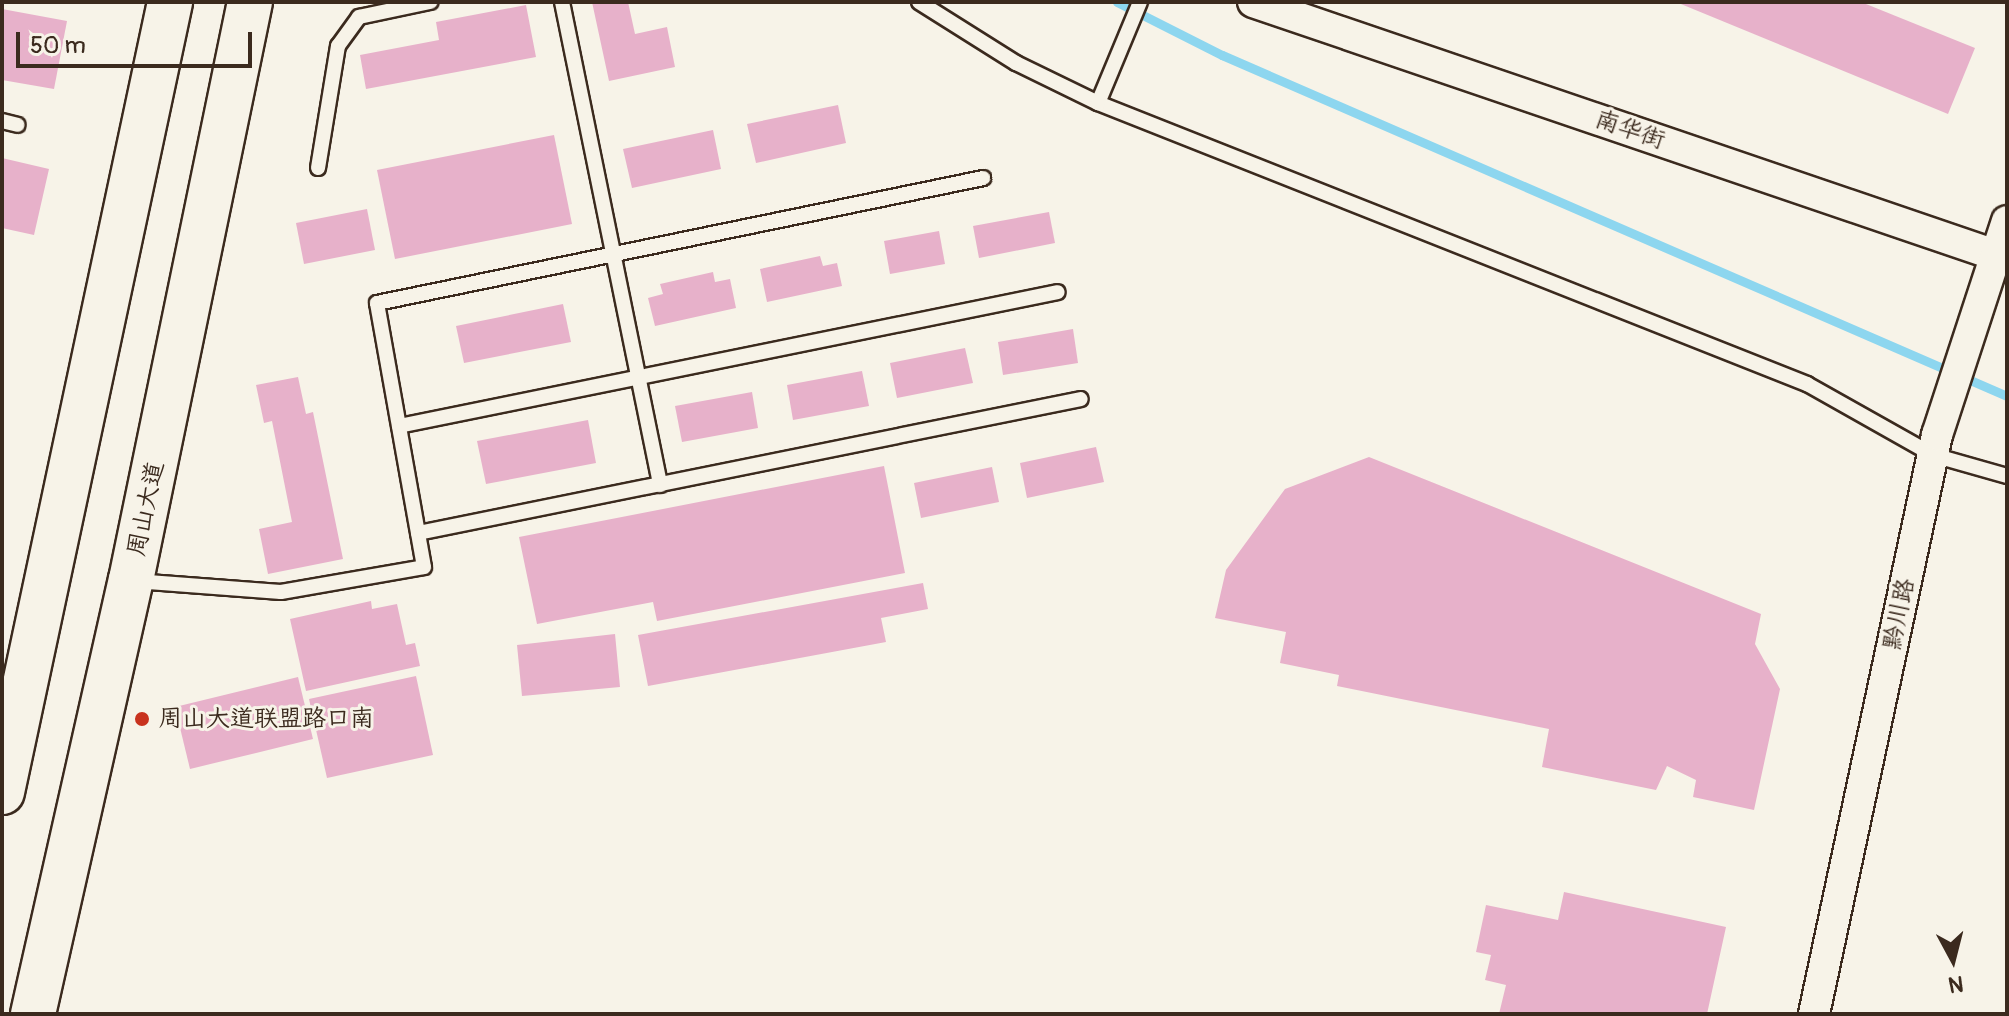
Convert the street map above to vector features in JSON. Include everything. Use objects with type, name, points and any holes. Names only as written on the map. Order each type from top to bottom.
[{"type":"main road","points":[[2,792],[170,2]]},
{"type":"main road","name":"周山大道","points":[[33,1014],[131,580],[250,2]]},
{"type":"street","name":"南华街","points":[[1253,2],[2001,256]]},
{"type":"street","name":"黔川路","points":[[1814,1014],[1935,445],[1972,321],[2001,256],[2007,221]]},
{"type":"lane","points":[[318,168],[338,46],[359,17],[430,2]]},
{"type":"lane","points":[[562,2],[660,485]]},
{"type":"lane","points":[[919,2],[1016,63],[1098,103],[1807,384],[2007,476]]},
{"type":"lane","points":[[1098,103],[1140,2]]},
{"type":"lane","points":[[2,121],[18,125]]},
{"type":"lane","points":[[131,580],[281,592],[424,567],[377,303],[983,178]]},
{"type":"lane","points":[[399,426],[1058,292]]},
{"type":"lane","points":[[418,533],[1081,399]]},
{"type":"building","points":[[592,2],[628,2],[635,34],[667,27],[675,67],[609,81]]},
{"type":"building","points":[[1676,2],[1861,2],[1975,48],[1948,114]]},
{"type":"building","points":[[526,5],[536,57],[366,89],[360,55],[439,40],[436,22]]},
{"type":"building","points":[[2,9],[67,21],[54,89],[2,80]]},
{"type":"building","points":[[838,105],[846,143],[756,163],[747,124]]},
{"type":"building","points":[[713,130],[721,169],[632,188],[623,149]]},
{"type":"building","points":[[554,135],[572,224],[395,259],[377,170]]},
{"type":"building","points":[[2,158],[49,169],[34,235],[2,228]]},
{"type":"building","points":[[367,209],[375,250],[304,264],[296,223]]},
{"type":"building","points":[[1049,212],[1055,243],[979,258],[973,226]]},
{"type":"building","points":[[939,231],[945,264],[890,274],[884,241]]},
{"type":"building","points":[[820,256],[823,266],[837,263],[842,286],[767,302],[760,269]]},
{"type":"building","points":[[713,272],[715,282],[730,279],[736,308],[655,326],[648,298],[663,294],[660,284]]},
{"type":"building","points":[[563,304],[571,342],[464,363],[456,326]]},
{"type":"building","points":[[1073,329],[1078,363],[1003,375],[998,342]]},
{"type":"building","points":[[965,348],[973,383],[897,398],[890,363]]},
{"type":"building","points":[[862,371],[869,406],[793,420],[787,385]]},
{"type":"building","points":[[298,377],[306,414],[313,412],[343,559],[268,574],[259,529],[292,522],[272,421],[264,423],[256,385]]},
{"type":"building","points":[[752,392],[758,428],[682,442],[675,406]]},
{"type":"building","points":[[588,420],[596,463],[486,484],[477,441]]},
{"type":"building","points":[[1096,447],[1104,482],[1027,498],[1020,463]]},
{"type":"building","points":[[1369,457],[1761,614],[1755,644],[1780,689],[1754,810],[1693,797],[1696,780],[1667,766],[1656,790],[1542,767],[1549,729],[1337,686],[1339,675],[1280,663],[1286,632],[1215,618],[1226,570],[1285,489]]},
{"type":"building","points":[[884,466],[905,573],[657,621],[653,602],[537,624],[519,537]]},
{"type":"building","points":[[992,467],[999,502],[921,518],[914,483]]},
{"type":"building","points":[[923,583],[928,609],[881,618],[886,642],[648,686],[638,635]]},
{"type":"building","points":[[371,601],[372,609],[397,604],[406,645],[415,643],[420,666],[306,691],[290,619]]},
{"type":"building","points":[[615,634],[620,687],[522,696],[517,645]]},
{"type":"building","points":[[416,676],[433,755],[327,778],[309,699]]},
{"type":"building","points":[[298,677],[313,739],[190,769],[175,707]]},
{"type":"building","points":[[1564,892],[1726,927],[1707,1014],[1499,1014],[1506,985],[1485,980],[1491,955],[1476,952],[1486,905],[1558,920]]},
{"type":"waterway","points":[[1117,2],[1222,55],[2007,396]]},
{"type":"place","name":"周山大道联盟路口南","points":[[142,719]]}]
